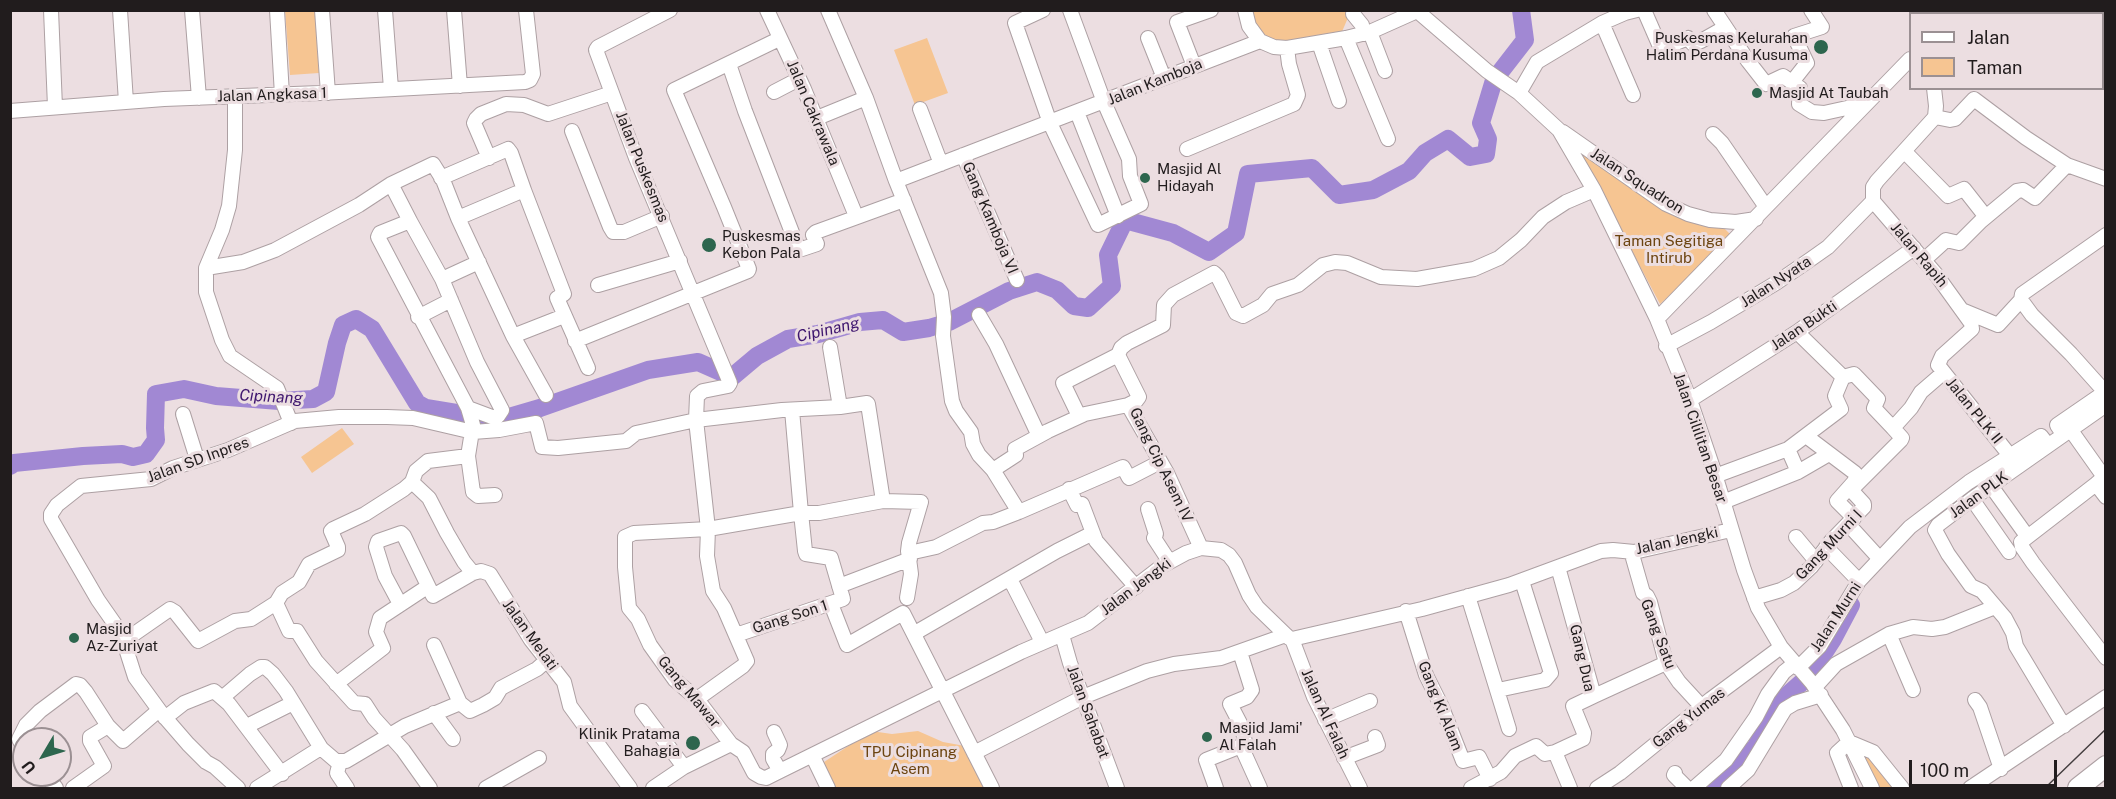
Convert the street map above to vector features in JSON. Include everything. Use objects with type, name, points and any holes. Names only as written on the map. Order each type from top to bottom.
[{"type":"highway","points":[[2078,789],[2106,766]]},
{"type":"street","points":[[51,10],[55,107]]},
{"type":"street","points":[[120,10],[126,102]]},
{"type":"street","points":[[192,10],[199,98]]},
{"type":"street","points":[[277,10],[282,95]]},
{"type":"street","points":[[322,10],[328,93]]},
{"type":"street","points":[[385,10],[391,89]]},
{"type":"street","points":[[454,10],[460,86]]},
{"type":"street","name":"Jalan Angkasa 1","points":[[10,111],[126,102],[525,82],[532,78],[526,10]]},
{"type":"street","name":"Jalan Puskesmas","points":[[670,10],[596,50],[636,158],[730,382],[729,385],[707,389],[697,396],[696,420]]},
{"type":"street","name":"Jalan Cakrawala","points":[[767,10],[817,118],[856,216]]},
{"type":"street","points":[[828,10],[866,98],[941,293],[944,317],[943,336],[952,401],[956,411],[971,432],[973,444],[979,455],[993,470],[1019,512]]},
{"type":"street","points":[[1043,10],[1015,23],[1050,123],[1098,225],[1141,204],[1130,176],[1129,159],[1104,102],[1070,10]]},
{"type":"street","points":[[1194,66],[1177,22],[1211,10]]},
{"type":"street","points":[[1245,10],[1249,26],[1260,41],[1274,47],[1287,48],[1367,33],[1416,11]]},
{"type":"street","points":[[1517,91],[1537,62],[1602,23],[1637,10]]},
{"type":"street","points":[[1644,10],[1661,49],[1688,38],[1693,44],[1724,28]]},
{"type":"street","points":[[1792,82],[1807,63],[1794,36],[1822,27],[1810,10]]},
{"type":"street","name":"Jalan Cililitan Besar","points":[[1416,11],[1487,71],[1517,91],[1559,130],[1594,190],[1657,319],[1666,346],[1690,399],[1758,608],[1781,647],[1816,688],[1843,730],[1872,789]]},
{"type":"street","points":[[1715,11],[1724,28],[1766,84],[1783,76],[1800,88],[1798,104],[1812,112],[1865,104]]},
{"type":"street","points":[[1353,14],[1367,33],[1385,71]]},
{"type":"street","points":[[1602,23],[1633,95]]},
{"type":"street","points":[[1148,38],[1164,78]]},
{"type":"street","points":[[1346,38],[1388,139]]},
{"type":"street","points":[[575,341],[749,270],[674,92],[675,89],[780,39]]},
{"type":"street","name":"Jalan Kamboja","points":[[896,181],[1260,41]]},
{"type":"street","points":[[1319,42],[1339,101]]},
{"type":"street","points":[[1187,149],[1287,108],[1296,101],[1298,95],[1287,48]]},
{"type":"street","points":[[1657,319],[1909,61]]},
{"type":"street","points":[[729,64],[798,248],[802,249],[817,244],[814,233],[904,200]]},
{"type":"street","points":[[774,92],[799,79]]},
{"type":"street","points":[[1873,201],[1873,187],[1877,181],[1935,117],[1934,90]]},
{"type":"street","points":[[489,158],[474,123],[481,114],[506,104],[524,105],[548,114],[612,93]]},
{"type":"street","points":[[235,97],[235,150],[229,206],[206,268],[206,292],[222,340],[230,356],[271,382],[279,392],[290,420]]},
{"type":"street","points":[[817,118],[866,98]]},
{"type":"street","points":[[1935,117],[1955,119],[1974,99],[2067,165],[2106,179]]},
{"type":"street","points":[[920,109],[941,164]]},
{"type":"street","points":[[1077,112],[1118,216]]},
{"type":"street","name":"Jalan Squadron","points":[[1559,130],[1666,204],[1688,214],[1710,220],[1736,222],[1756,219]]},
{"type":"street","points":[[572,131],[613,232],[618,234],[662,216]]},
{"type":"street","points":[[1713,134],[1767,207]]},
{"type":"street","points":[[441,178],[509,150],[564,294],[557,298],[588,368]]},
{"type":"street","points":[[1905,152],[1948,196],[1964,189],[1986,217]]},
{"type":"street","name":"Gang Kamboja VI","points":[[963,155],[1017,280]]},
{"type":"street","points":[[206,268],[243,262],[275,250],[348,211],[391,184],[433,164],[513,336],[546,395]]},
{"type":"street","points":[[1924,260],[1946,240],[1959,243],[2019,190],[2035,198],[2067,165]]},
{"type":"street","points":[[391,184],[442,279],[477,362],[502,411],[498,416],[492,417],[469,409]]},
{"type":"street","points":[[458,218],[524,190]]},
{"type":"street","points":[[1079,416],[1063,383],[1118,355],[1120,348],[1127,343],[1163,325],[1164,305],[1173,295],[1214,273],[1236,314],[1243,316],[1263,305],[1278,291],[1301,284],[1323,265],[1335,262],[1347,263],[1381,276],[1417,279],[1474,269],[1499,258],[1521,240],[1543,217],[1566,202],[1594,190]]},
{"type":"street","name":"Jalan Rapih","points":[[1873,201],[1963,310]]},
{"type":"street","name":"Jalan Nyata","points":[[1666,346],[1711,322],[1811,259],[1828,247],[1873,201]]},
{"type":"street","points":[[411,220],[380,233],[378,237],[418,317],[469,409],[473,428],[468,456],[473,492],[478,496],[495,495]]},
{"type":"street","points":[[1963,310],[1998,325],[2013,311],[2021,300],[2022,294],[2106,236]]},
{"type":"street","name":"Jalan Bukti","points":[[1690,399],[1797,332],[1914,248]]},
{"type":"street","points":[[598,285],[680,261]]},
{"type":"street","points":[[442,279],[479,262]]},
{"type":"street","points":[[418,317],[451,300]]},
{"type":"street","points":[[2021,300],[2032,315],[2071,354],[2104,399]]},
{"type":"street","name":"Jalan PLK II","points":[[1963,310],[1972,327],[1939,359],[1938,365],[2014,460]]},
{"type":"street","points":[[980,315],[1039,436]]},
{"type":"street","points":[[513,336],[564,316]]},
{"type":"street","points":[[1797,332],[1843,376]]},
{"type":"street","points":[[830,348],[840,407]]},
{"type":"street","name":"Gang Cip Asem IV","points":[[1118,355],[1139,397],[1136,402],[1128,405],[1160,462],[1201,548]]},
{"type":"street","points":[[1843,376],[1854,374],[1878,399],[1874,408],[1893,428],[1911,408],[1921,392],[1943,373]]},
{"type":"street","points":[[1715,476],[1788,449],[1806,436],[1840,409],[1835,396],[1843,376]]},
{"type":"street","name":"Jalan PLK","points":[[1930,523],[1938,525],[1973,491],[2014,460],[2062,430],[2104,399]]},
{"type":"street","points":[[697,699],[746,664],[746,657],[724,608],[713,591],[707,556],[708,529],[696,420],[867,403],[883,501]]},
{"type":"street","points":[[993,470],[1016,455],[1015,449],[1079,416],[1128,405]]},
{"type":"street","points":[[792,410],[805,551],[807,554],[829,556],[845,645],[903,613],[992,789]]},
{"type":"street","points":[[183,414],[197,459]]},
{"type":"street","name":"Jalan SD Inpres","points":[[238,789],[215,767],[206,762],[162,714],[135,677],[124,641],[71,556],[51,519],[51,514],[57,505],[81,486],[151,479],[173,468],[228,450],[290,420],[339,417],[412,418],[499,430],[536,423],[542,446],[558,448],[626,441],[636,433],[696,420]]},
{"type":"street","name":"Gang Murni I","points":[[1754,598],[1781,590],[1794,583],[1865,505],[1852,490],[1865,474],[1901,440],[1902,438],[1893,428]]},
{"type":"street","points":[[2062,430],[2104,477],[2024,538],[2022,547],[2106,658]]},
{"type":"street","points":[[1806,436],[1852,470],[1856,477],[1837,501],[1879,558]]},
{"type":"street","points":[[1788,449],[1798,472]]},
{"type":"street","points":[[1724,502],[1798,472],[1829,454]]},
{"type":"street","points":[[124,641],[170,609],[174,610],[198,641],[235,621],[251,619],[276,603],[282,593],[299,582],[309,564],[338,550],[332,530],[365,514],[404,489],[412,482],[416,471],[428,461],[468,456]]},
{"type":"street","name":"Jalan PLK","points":[[1973,491],[1991,486],[2014,460]]},
{"type":"street","name":"Gang Son 1","points":[[736,635],[838,596],[909,556],[936,547],[983,523],[993,522],[1019,512],[1123,467],[1129,478],[1160,462]]},
{"type":"street","name":"Jalan Melati","points":[[412,482],[429,498],[464,562],[493,578],[531,640],[564,682],[570,706],[630,789]]},
{"type":"street","points":[[2096,484],[2106,497]]},
{"type":"street","points":[[1991,486],[2024,538]]},
{"type":"street","points":[[1069,489],[1077,505],[1082,504],[1096,541],[1136,587]]},
{"type":"street","points":[[1973,491],[2009,552]]},
{"type":"street","points":[[708,529],[883,501],[921,502],[913,526],[909,556],[911,574],[907,598]]},
{"type":"street","points":[[1148,509],[1156,534],[1154,538],[1169,561]]},
{"type":"street","name":"Jalan PLK","points":[[1930,523],[1948,554],[1971,586],[1982,591],[2013,633],[2016,646],[2064,726]]},
{"type":"street","name":"Jalan Murni","points":[[1694,789],[1726,760],[1784,672],[1797,667],[1820,646],[1845,601],[1879,558],[1930,523]]},
{"type":"street","name":"Gang Mawar","points":[[708,529],[634,532],[625,537],[629,608],[638,619],[650,645],[675,680],[697,699],[731,744]]},
{"type":"street","name":"Jalan Jengki","points":[[974,753],[1083,697],[1147,671],[1174,664],[1221,658],[1289,637],[1468,596],[1522,581],[1601,551],[1634,552],[1731,530]]},
{"type":"street","points":[[400,604],[383,572],[376,546],[378,541],[401,533],[404,535],[431,595],[435,596],[480,572]]},
{"type":"street","points":[[915,633],[1057,551],[1093,533]]},
{"type":"street","points":[[1796,537],[1816,561]]},
{"type":"street","points":[[1826,547],[1859,581]]},
{"type":"street","points":[[1201,548],[1221,550],[1229,555],[1253,601],[1289,637]]},
{"type":"street","name":"Jalan Jengki","points":[[731,744],[743,752],[754,773],[767,783],[780,771],[813,757],[1042,642],[1089,622],[1169,561],[1201,548]]},
{"type":"street","name":"Gang Satu","points":[[1634,552],[1633,558],[1643,593],[1650,602],[1666,663],[1679,682],[1702,707]]},
{"type":"street","name":"Gang Dua","points":[[1555,752],[1583,739],[1584,733],[1573,706],[1594,696],[1558,567]]},
{"type":"street","points":[[1010,579],[1042,642]]},
{"type":"street","points":[[1498,690],[1545,680],[1551,673],[1522,581]]},
{"type":"street","points":[[336,684],[383,648],[376,632],[377,623],[385,614],[427,587]]},
{"type":"street","points":[[1468,596],[1509,729]]},
{"type":"street","points":[[276,603],[289,631],[296,630],[316,661],[355,704],[364,704],[391,735],[430,789]]},
{"type":"street","points":[[1728,789],[1748,770],[1785,709],[1816,688],[1836,664],[1889,634],[1912,627],[1945,627],[1995,607]]},
{"type":"street","name":"Gang Ki Alam","points":[[1406,611],[1426,675],[1441,705],[1462,761],[1479,757],[1490,778]]},
{"type":"street","points":[[1889,634],[1913,690]]},
{"type":"street","name":"Jalan Sahabat","points":[[1062,635],[1117,789]]},
{"type":"street","name":"Jalan Al Falah","points":[[1289,637],[1325,720],[1360,789]]},
{"type":"street","points":[[434,645],[460,703],[470,711],[495,698],[501,688],[537,669],[547,660]]},
{"type":"street","name":"Gang Yumas","points":[[1597,789],[1781,647]]},
{"type":"street","points":[[1240,652],[1252,690],[1247,697],[1230,704],[1242,727],[1245,742],[1243,746],[1260,789]]},
{"type":"street","points":[[1594,696],[1666,663]]},
{"type":"street","points":[[222,698],[250,674],[265,667],[273,674],[321,748],[327,755],[340,762],[346,761],[434,712],[460,703]]},
{"type":"street","points":[[25,727],[40,711],[76,684],[86,692],[108,726],[123,741],[162,714],[207,693],[214,692],[247,726],[282,774]]},
{"type":"street","points":[[1970,789],[2106,697]]},
{"type":"street","points":[[1975,700],[1983,714],[2001,769]]},
{"type":"street","points":[[1325,720],[1370,701]]},
{"type":"street","points":[[247,726],[293,703]]},
{"type":"street","points":[[642,711],[684,767]]},
{"type":"street","points":[[434,712],[453,739]]},
{"type":"street","points":[[73,789],[104,766],[89,738],[108,726]]},
{"type":"street","points":[[774,732],[780,745],[773,759],[780,771]]},
{"type":"street","points":[[1851,789],[1837,753],[1849,742],[1873,752],[1902,789]]},
{"type":"street","points":[[653,789],[684,767],[731,744]]},
{"type":"street","points":[[1216,789],[1206,760],[1243,746]]},
{"type":"street","points":[[1344,758],[1380,746]]},
{"type":"street","points":[[1471,789],[1503,770],[1514,757],[1536,746],[1545,754],[1555,752],[1570,789]]},
{"type":"street","points":[[262,788],[321,748]]},
{"type":"street","points":[[813,757],[828,789]]},
{"type":"street","points":[[486,789],[539,758]]},
{"type":"street","points":[[340,762],[338,773],[347,789]]},
{"type":"street","points":[[1675,773],[1674,775],[1687,789]]},
{"type":"green space","points":[[285,11],[315,11],[319,73],[290,75]]},
{"type":"green space","points":[[1250,11],[1348,11],[1341,34],[1277,44],[1265,37]]},
{"type":"green space","points":[[927,38],[948,93],[915,105],[894,50]]},
{"type":"green space","name":"Taman Segitiga Intirub","points":[[1586,152],[1664,211],[1684,220],[1712,223],[1723,227],[1730,234],[1730,241],[1660,304],[1582,157]]},
{"type":"green space","points":[[342,428],[354,444],[312,473],[301,457]]},
{"type":"green space","name":"TPU Cipinang Asem","points":[[871,731],[892,734],[918,731],[943,742],[965,746],[984,788],[830,788],[818,766]]},
{"type":"green space","points":[[1853,748],[1870,755],[1894,788],[1879,788]]},
{"type":"waterway","name":"Cipinang","points":[[10,466],[14,463],[83,456],[122,454],[133,457],[146,454],[156,440],[156,394],[184,389],[216,396],[279,401],[313,399],[326,392],[343,325],[356,319],[372,329],[417,403],[426,408],[499,420],[648,370],[698,362],[732,377],[757,356],[788,339],[818,334],[860,322],[883,320],[903,332],[929,328],[949,322],[1009,291],[1037,282],[1057,290],[1074,306],[1088,308],[1112,286],[1108,255],[1125,220],[1173,233],[1209,252],[1236,233],[1248,174],[1312,168],[1339,195],[1373,190],[1409,171],[1425,153],[1448,139],[1470,157],[1486,154],[1488,139],[1481,123],[1494,80],[1525,40],[1521,10]]},
{"type":"waterway","points":[[1711,788],[1755,748],[1784,698],[1809,676],[1833,639],[1851,605]]},
{"type":"tram line","points":[[2045,788],[2106,729]]},
{"type":"place","name":"Puskesmas Kelurahan Halim Perdana Kusuma","points":[[1821,47]]},
{"type":"place","name":"Masjid At Taubah","points":[[1757,93]]},
{"type":"place","name":"Masjid Al Hidayah","points":[[1145,178]]},
{"type":"place","name":"Puskesmas Kebon Pala","points":[[709,245]]},
{"type":"place","name":"Masjid Az-Zuriyat","points":[[74,638]]},
{"type":"place","name":"Masjid Jami' Al Falah","points":[[1207,737]]},
{"type":"place","name":"Klinik Pratama Bahagia","points":[[693,743]]}]
